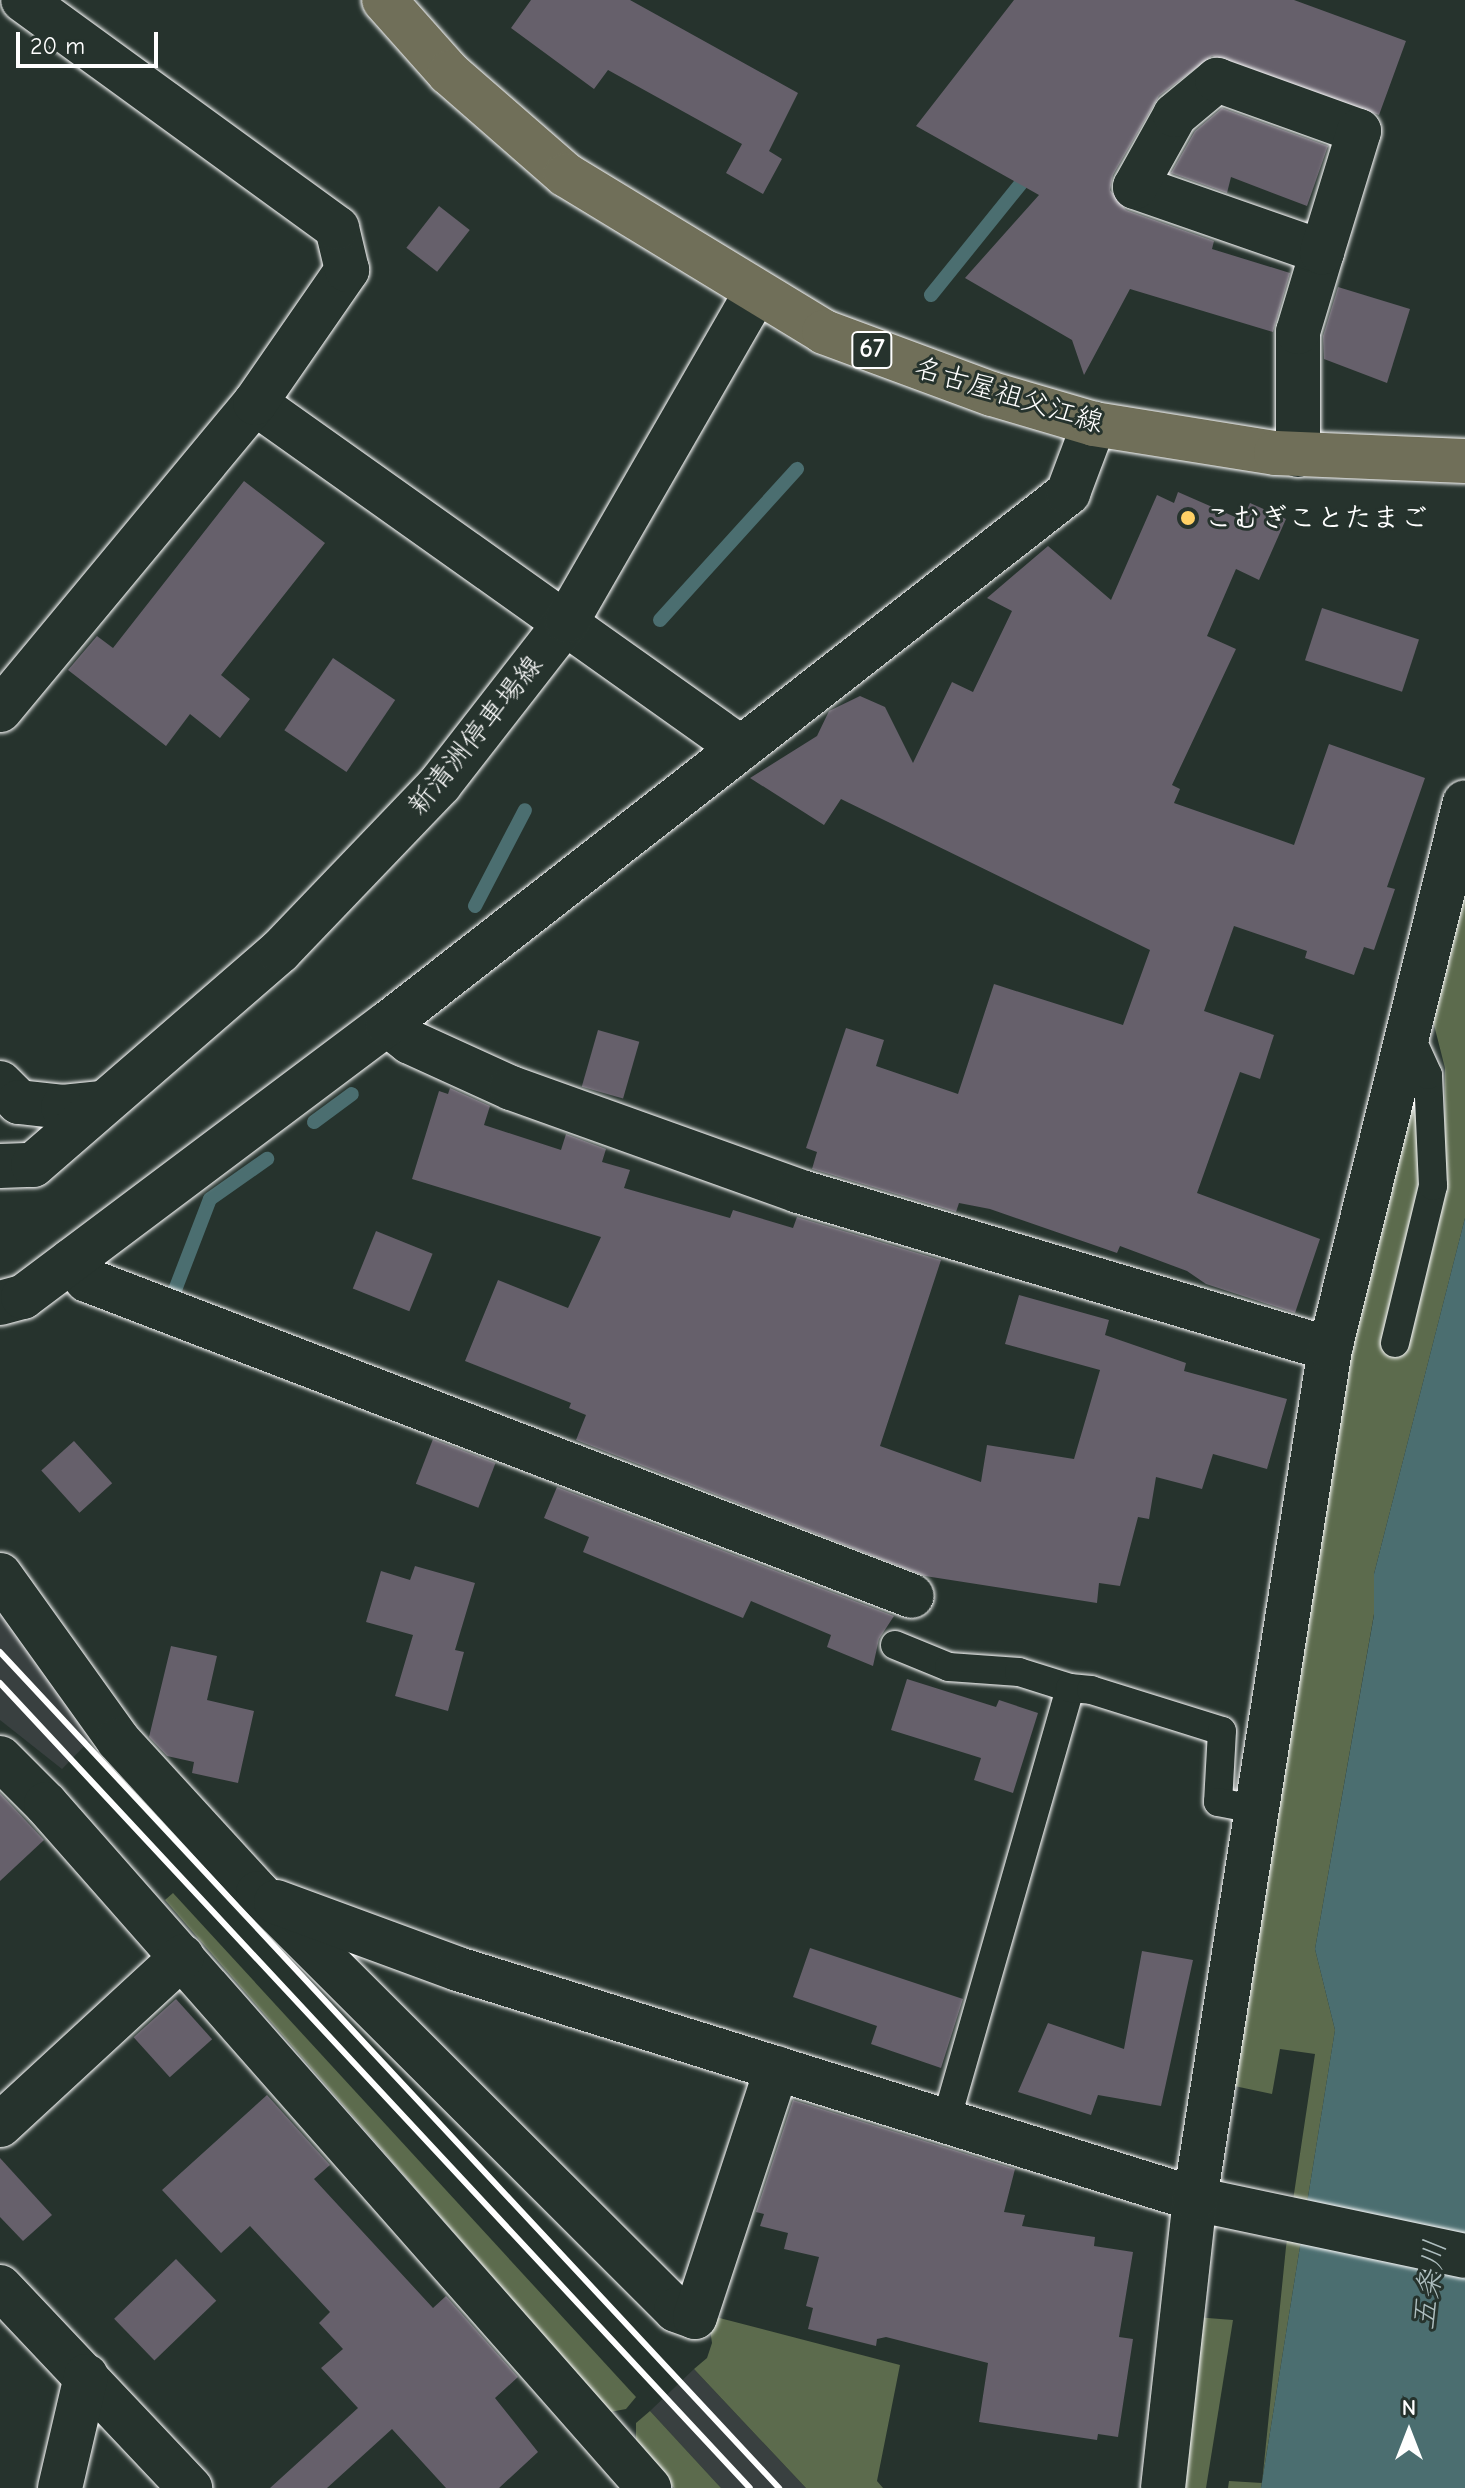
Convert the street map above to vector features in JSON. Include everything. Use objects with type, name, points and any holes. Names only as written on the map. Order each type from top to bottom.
[{"type":"main road","name":"名古屋祖父江線","points":[[384,0],[449,73],[566,175],[755,294],[824,332],[992,394],[1094,424],[1298,455],[1465,461]]},
{"type":"street","points":[[0,710],[255,403],[347,270],[337,228],[23,0]]},
{"type":"street","points":[[1298,455],[1298,332],[1359,131],[1217,80],[1175,115],[1135,187],[1322,252]]},
{"type":"street","name":"新清洲停車場線","points":[[0,1166],[33,1165],[280,951],[440,784],[567,621],[755,294]]},
{"type":"street","points":[[255,403],[567,621],[741,748]]},
{"type":"street","points":[[0,1303],[23,1297],[387,1024],[1068,493],[1094,424]]},
{"type":"street","points":[[1163,2488],[1210,2202],[1253,1809],[1330,1349],[1406,1028],[1465,802]]},
{"type":"street","points":[[387,1024],[410,1042],[511,1088],[798,1191],[1330,1349]]},
{"type":"street","points":[[0,1083],[19,1102],[63,1107],[102,1103]]},
{"type":"street","points":[[71,1261],[87,1280],[912,1596]]},
{"type":"street","points":[[0,1575],[118,1740],[264,1898],[676,2310],[695,2317],[777,2068]]},
{"type":"street","points":[[0,1758],[182,1957],[649,2488]]},
{"type":"street","points":[[264,1898],[458,1969],[1210,2202],[1465,2256]]},
{"type":"street","points":[[0,2125],[182,1957]]},
{"type":"street","points":[[0,2287],[190,2488]]},
{"type":"street","points":[[60,2488],[86,2376]]},
{"type":"lane","points":[[1395,1343],[1433,1186],[1428,1075],[1406,1028]]},
{"type":"lane","points":[[895,1645],[949,1667],[1019,1672],[1070,1688],[1091,1690],[1222,1731],[1218,1802],[1253,1809]]},
{"type":"lane","points":[[946,2121],[1070,1688]]},
{"type":"shaded area","points":[[0,1595],[99,1731],[62,1769],[0,1720]]},
{"type":"shaded area","points":[[694,2369],[806,2488],[721,2488],[650,2411]]},
{"type":"green space","points":[[1465,883],[1465,1218],[1374,1574],[1374,1614],[1315,1949],[1335,2030],[1262,2480],[1286,2247],[1315,2054],[1280,2049],[1272,2094],[1225,2084],[1345,1368],[1415,1094],[1444,1183],[1445,1068],[1433,1021]]},
{"type":"green space","points":[[173,1893],[636,2397],[626,2409],[610,2412],[165,1900]]},
{"type":"green space","points":[[708,2315],[900,2365],[877,2481],[883,2488],[806,2488],[694,2369],[707,2358],[712,2343]]},
{"type":"green space","points":[[1195,2317],[1233,2320],[1206,2488],[1175,2488]]},
{"type":"green space","points":[[650,2411],[721,2488],[674,2488],[636,2444],[636,2423]]},
{"type":"green space","points":[[1229,2481],[1262,2483],[1261,2488],[1228,2488]]},
{"type":"water","name":"五条川","points":[[1465,1218],[1465,2488],[1261,2488],[1335,2030],[1315,1949],[1374,1615],[1374,1574]]},
{"type":"building","points":[[531,0],[630,0],[798,93],[769,151],[782,159],[763,194],[726,173],[742,144],[608,70],[594,89],[511,28]]},
{"type":"building","points":[[1014,0],[1294,0],[1406,41],[1379,115],[1212,56],[1159,96],[1113,175],[1110,190],[1126,210],[1214,241],[1212,249],[1290,273],[1273,332],[1130,289],[1084,375],[1072,340],[965,278],[1039,195],[916,126]]},
{"type":"building","points":[[1222,108],[1328,146],[1307,206],[1231,177],[1227,193],[1171,173],[1195,131]]},
{"type":"building","points":[[439,206],[470,230],[437,272],[406,248]]},
{"type":"building","points":[[1338,287],[1410,309],[1387,383],[1324,359],[1323,336]]},
{"type":"building","points":[[244,481],[325,543],[221,675],[250,699],[220,738],[190,714],[166,746],[68,670],[97,636],[113,648]]},
{"type":"building","points":[[1178,492],[1242,520],[1250,503],[1286,519],[1259,580],[1236,569],[1207,636],[1236,649],[1172,785],[1180,789],[1174,803],[1294,845],[1329,744],[1425,778],[1387,887],[1395,889],[1374,950],[1364,947],[1354,975],[1305,958],[1307,951],[1234,926],[1204,1011],[1274,1035],[1260,1079],[1240,1072],[1197,1193],[1320,1239],[1295,1313],[1206,1284],[1187,1271],[1120,1246],[1117,1253],[990,1209],[959,1203],[956,1212],[812,1169],[817,1152],[806,1148],[846,1028],[884,1040],[876,1066],[958,1094],[994,984],[1123,1025],[1150,950],[841,799],[824,825],[750,778],[817,736],[829,711],[860,696],[885,707],[913,763],[952,682],[973,692],[1012,611],[987,598],[1048,546],[1111,600],[1157,495],[1174,503]]},
{"type":"building","points":[[1322,608],[1419,640],[1402,692],[1305,660]]},
{"type":"building","points":[[333,658],[395,700],[347,772],[284,730]]},
{"type":"building","points":[[598,1030],[639,1042],[623,1099],[582,1087]]},
{"type":"building","points":[[450,1088],[490,1106],[484,1125],[561,1150],[566,1134],[606,1149],[602,1162],[630,1170],[624,1188],[730,1218],[733,1210],[793,1228],[797,1217],[941,1260],[880,1446],[981,1482],[987,1445],[1074,1459],[1100,1370],[1005,1344],[1019,1295],[1109,1320],[1105,1335],[1186,1363],[1184,1371],[1287,1399],[1267,1469],[1213,1454],[1202,1489],[1156,1477],[1149,1519],[1138,1517],[1120,1586],[1099,1583],[1097,1603],[925,1576],[576,1440],[586,1415],[569,1408],[571,1403],[465,1361],[498,1280],[568,1308],[601,1237],[412,1179],[439,1091],[448,1094]]},
{"type":"building","points":[[376,1231],[433,1254],[409,1311],[353,1288]]},
{"type":"building","points":[[433,1439],[496,1463],[478,1508],[416,1484]]},
{"type":"building","points":[[74,1441],[112,1483],[79,1513],[41,1470]]},
{"type":"building","points":[[557,1487],[894,1616],[879,1639],[873,1666],[827,1647],[831,1635],[751,1601],[743,1618],[583,1552],[589,1537],[544,1518]]},
{"type":"building","points":[[415,1566],[475,1583],[455,1650],[464,1652],[448,1711],[395,1696],[413,1635],[366,1622],[381,1571],[410,1580]]},
{"type":"building","points":[[171,1646],[217,1656],[207,1700],[254,1711],[238,1783],[192,1773],[194,1762],[167,1756],[149,1737]]},
{"type":"building","points":[[907,1679],[996,1707],[999,1700],[1038,1713],[1013,1793],[974,1780],[981,1758],[891,1730]]},
{"type":"building","points":[[0,1793],[44,1840],[0,1881]]},
{"type":"building","points":[[810,1948],[963,1999],[941,2068],[871,2044],[877,2026],[793,1997]]},
{"type":"building","points":[[1142,1951],[1193,1960],[1161,2106],[1098,2095],[1091,2115],[1018,2092],[1048,2023],[1124,2049]]},
{"type":"building","points":[[176,1999],[212,2039],[170,2077],[134,2037]]},
{"type":"building","points":[[267,2095],[330,2165],[314,2179],[433,2308],[446,2296],[518,2377],[495,2398],[538,2452],[499,2488],[446,2488],[392,2429],[327,2488],[270,2488],[358,2408],[321,2368],[343,2349],[319,2323],[330,2312],[250,2226],[221,2253],[162,2190]]},
{"type":"building","points":[[793,2100],[1015,2169],[1004,2212],[1025,2215],[1022,2226],[1095,2237],[1094,2246],[1133,2252],[1119,2337],[1133,2339],[1118,2437],[1098,2434],[1097,2440],[979,2422],[988,2363],[886,2337],[877,2339],[876,2346],[808,2329],[813,2308],[806,2306],[819,2257],[784,2249],[788,2233],[760,2226],[764,2214],[756,2212]]},
{"type":"building","points":[[0,2158],[52,2215],[23,2241],[0,2217]]},
{"type":"building","points":[[176,2259],[216,2301],[154,2360],[114,2319]]},
{"type":"waterway","points":[[931,295],[1031,171]]},
{"type":"waterway","points":[[660,620],[797,469]]},
{"type":"waterway","points":[[475,906],[525,810]]},
{"type":"waterway","points":[[314,1122],[352,1094]]},
{"type":"waterway","points":[[175,1290],[210,1199],[267,1159]]},
{"type":"railway","points":[[0,1652],[779,2488]]},
{"type":"railway","points":[[0,1683],[750,2488]]},
{"type":"place","name":"こむぎことたまご","points":[[1188,518]]}]
